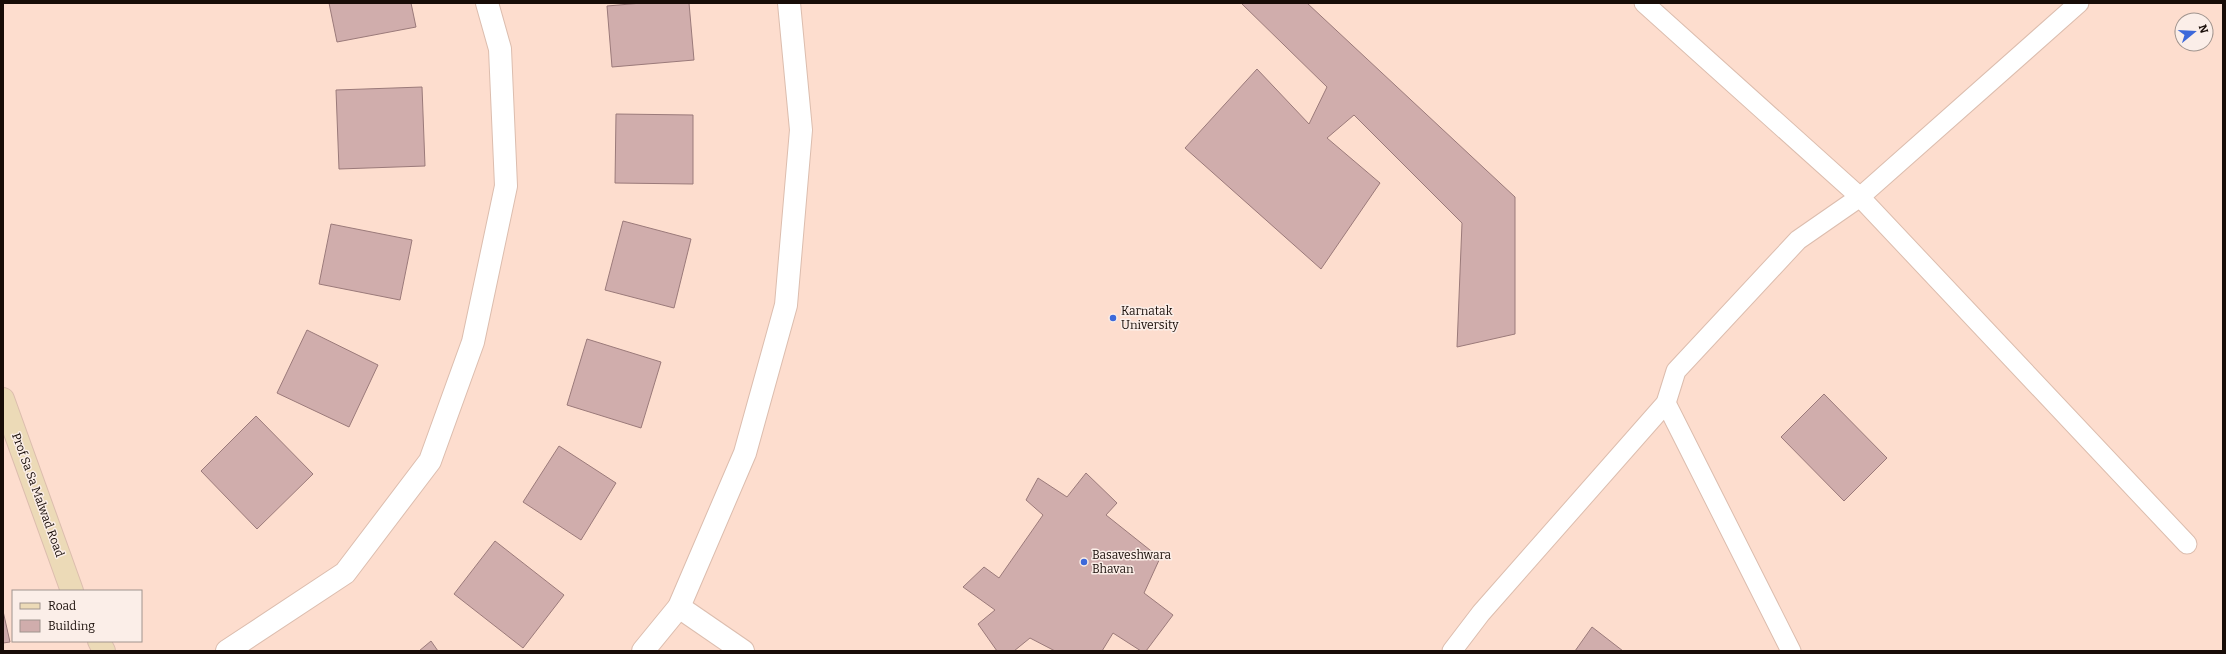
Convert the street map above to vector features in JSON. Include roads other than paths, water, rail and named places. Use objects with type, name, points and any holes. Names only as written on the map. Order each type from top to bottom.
[{"type":"street","points":[[227,651],[345,573],[430,461],[473,342],[506,186],[500,49],[487,3]]},
{"type":"street","points":[[643,651],[679,607],[745,454],[786,305],[801,130],[789,3]]},
{"type":"street","name":"Prof Sa Sa Malwad Road","points":[[3,399],[72,590]]},
{"type":"street","points":[[679,607],[743,651]]},
{"type":"street","points":[[99,642],[104,651]]},
{"type":"lane","points":[[1644,3],[1860,197],[2187,544]]},
{"type":"lane","points":[[1452,651],[1486,607],[1666,403],[1676,371],[1798,240],[1860,197],[2079,3]]},
{"type":"lane","points":[[1666,403],[1791,651]]},
{"type":"place","name":"Karnatak University","points":[[1113,318]]},
{"type":"place","name":"Basaveshwara Bhavan","points":[[1084,562]]}]
